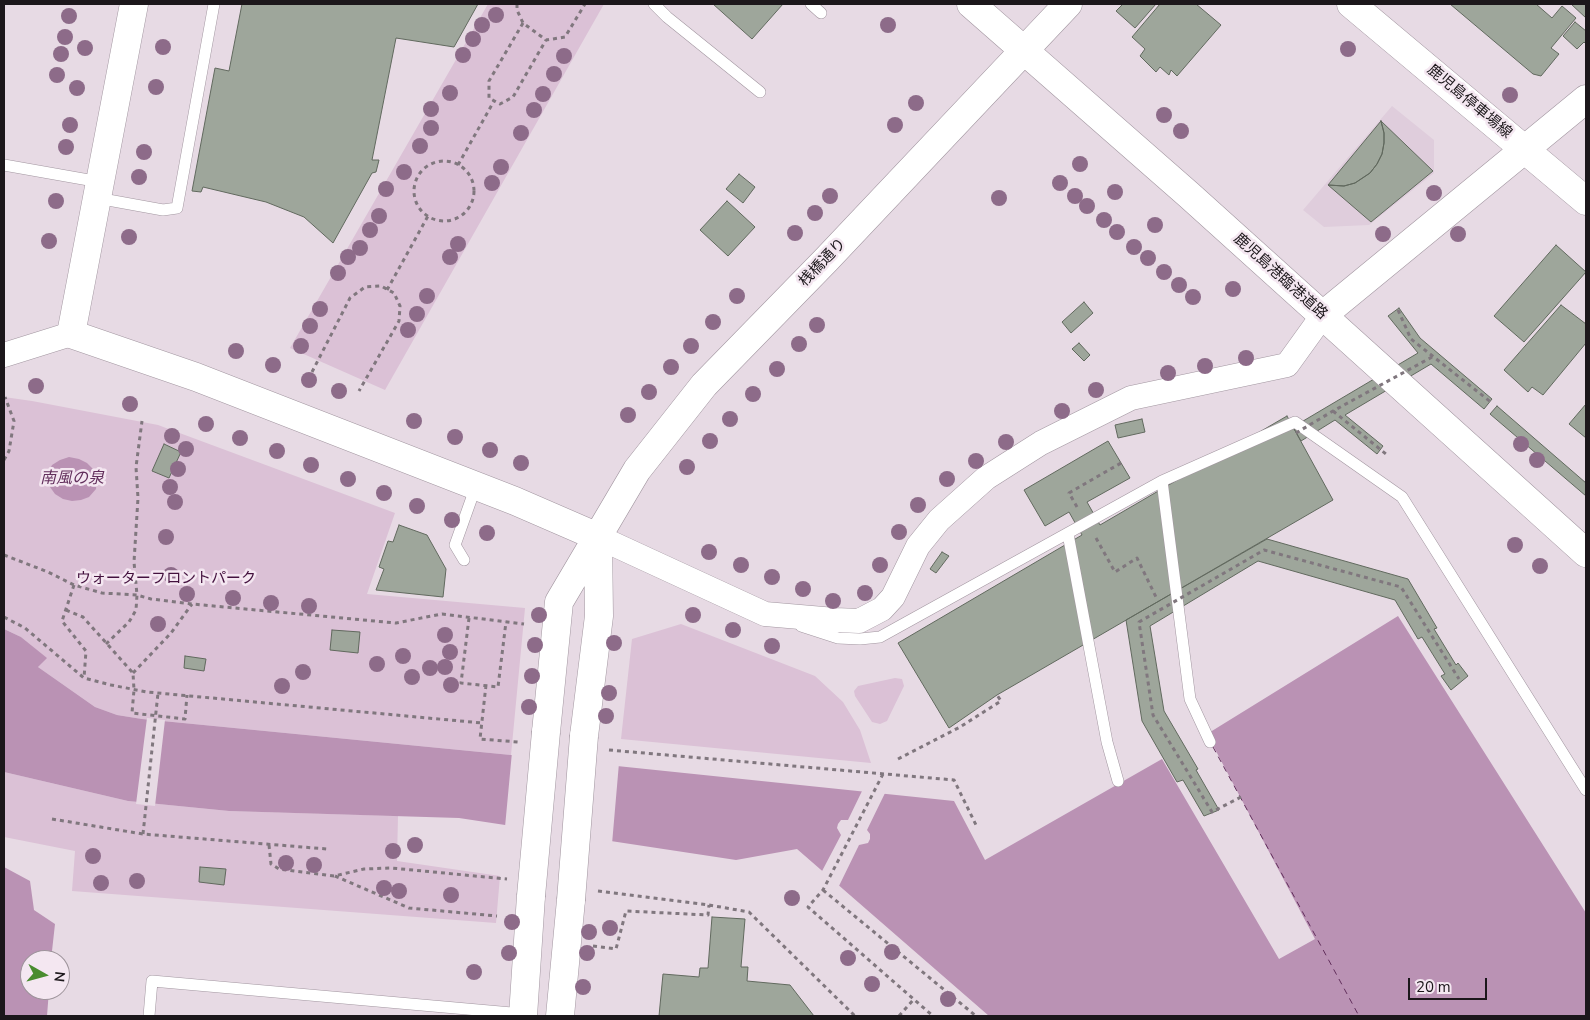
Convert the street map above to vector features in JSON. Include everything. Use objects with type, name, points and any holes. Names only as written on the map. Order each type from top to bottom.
[{"type":"street","points":[[71,334],[134,4]]},
{"type":"street","name":"鹿児島港臨港道路","points":[[971,4],[1323,315],[1586,552]]},
{"type":"street","name":"桟橋通り","points":[[523,1015],[523,888],[546,732],[559,602],[637,470],[704,385],[816,270],[1068,4]]},
{"type":"street","name":"鹿児島停車場線","points":[[1351,4],[1586,201]]},
{"type":"street","points":[[4,355],[71,334],[196,377],[476,486],[598,537],[765,614],[835,620],[859,620],[882,609],[893,597],[918,546],[939,520],[986,478],[1042,443],[1131,398],[1287,365],[1323,315],[1586,99]]},
{"type":"street","points":[[560,1016],[582,895],[584,736],[599,616],[598,537]]},
{"type":"lane","points":[[4,166],[99,190],[163,210],[177,208],[214,4]]},
{"type":"lane","points":[[654,4],[667,17],[760,92]]},
{"type":"lane","points":[[810,4],[820,13]]},
{"type":"lane","points":[[765,614],[838,638],[880,638],[1162,481],[1294,422],[1402,497],[1586,790]]},
{"type":"lane","points":[[1162,481],[1190,699],[1210,742]]},
{"type":"lane","points":[[464,560],[455,545],[476,486]]},
{"type":"lane","points":[[1068,534],[1107,742],[1118,781]]},
{"type":"lane","points":[[149,1016],[152,980],[523,1015]]},
{"type":"path","points":[[517,4],[517,10],[523,23],[546,40],[565,37],[585,4]]},
{"type":"path","points":[[523,23],[489,82],[489,98],[500,104],[513,97],[546,40]]},
{"type":"path","points":[[458,165],[494,101]]},
{"type":"path","points":[[446,160],[458,165],[462,167],[473,181],[474,198],[465,213],[450,221],[433,220],[419,209],[414,193],[417,176],[430,164],[446,160]]},
{"type":"path","points":[[387,290],[428,216]]},
{"type":"path","points":[[312,372],[350,298],[365,287],[381,286],[394,293],[400,306],[399,321],[359,391]]},
{"type":"path","points":[[1398,310],[1411,339],[1492,403]]},
{"type":"path","points":[[1296,433],[1332,411],[1432,357]]},
{"type":"path","points":[[4,460],[9,451],[14,421],[5,397]]},
{"type":"path","points":[[1332,411],[1386,454]]},
{"type":"path","points":[[106,644],[133,618],[136,610],[137,595],[134,562],[138,498],[136,467],[142,421]]},
{"type":"path","points":[[1077,507],[1069,493],[1121,463]]},
{"type":"path","points":[[1092,531],[1115,572],[1136,558],[1158,601]]},
{"type":"path","points":[[1240,797],[1212,812],[1154,715],[1139,622],[1264,550],[1400,587],[1459,679]]},
{"type":"path","points":[[4,555],[48,572],[74,585],[102,593],[137,595],[151,599],[192,604],[396,623],[442,614],[524,624]]},
{"type":"path","points":[[74,585],[62,621],[86,651],[84,678]]},
{"type":"path","points":[[133,673],[171,633],[192,604]]},
{"type":"path","points":[[66,610],[83,617],[133,673],[132,713],[185,719],[187,695]]},
{"type":"path","points":[[4,617],[25,628],[84,678],[134,690],[482,723]]},
{"type":"path","points":[[468,618],[461,683],[486,686],[498,687],[506,622]]},
{"type":"path","points":[[486,686],[480,739],[519,743]]},
{"type":"path","points":[[143,834],[158,693]]},
{"type":"path","points":[[898,759],[960,727],[1001,702],[997,694]]},
{"type":"path","points":[[608,750],[954,780],[977,827]]},
{"type":"path","points":[[883,774],[823,890],[808,907],[933,1016]]},
{"type":"path","points":[[52,819],[143,834],[327,848]]},
{"type":"path","points":[[269,845],[271,864],[279,870],[334,876],[408,908],[497,916]]},
{"type":"path","points":[[334,876],[364,869],[391,868],[523,888]]},
{"type":"path","points":[[823,890],[976,1016]]},
{"type":"path","points":[[582,895],[709,905],[750,912],[856,1016]]},
{"type":"path","points":[[592,946],[616,949],[626,911],[708,915],[709,905]]},
{"type":"path","points":[[899,1016],[914,999]]},
{"type":"shaded area","points":[[1392,106],[1434,140],[1434,173],[1369,225],[1324,227],[1303,210]]},
{"type":"green space","points":[[488,4],[604,4],[385,390],[290,348]]},
{"type":"green space","name":"ウォーターフロントパーク","points":[[4,397],[158,425],[395,513],[367,594],[525,608],[511,755],[117,715],[95,707],[38,667],[46,658],[21,637],[4,629]]},
{"type":"green space","points":[[681,624],[815,676],[843,702],[860,730],[871,763],[621,739],[632,639]]},
{"type":"green space","points":[[895,678],[902,679],[904,686],[887,721],[880,724],[872,722],[855,696],[854,691],[858,686]]},
{"type":"green space","points":[[4,772],[128,801],[229,811],[398,816],[397,861],[500,876],[496,923],[72,891],[75,851],[4,837]]},
{"type":"water","name":"南風の泉","points":[[69,457],[87,463],[97,477],[96,489],[89,497],[72,501],[63,499],[55,494],[50,487],[47,475],[52,465]]},
{"type":"water","points":[[1398,616],[1586,913],[1586,1016],[989,1016],[797,849],[736,860],[459,818],[229,811],[128,801],[4,772],[4,629],[21,637],[47,658],[38,667],[95,707],[117,715],[954,801],[985,860],[1162,759],[1279,959],[1315,939],[1207,734]]},
{"type":"water","points":[[4,867],[30,881],[34,910],[55,924],[52,950],[20,950],[20,1000],[48,1000],[47,1016],[4,1016]]},
{"type":"pier","points":[[147,718],[165,720],[155,806],[136,804]]},
{"type":"pier","points":[[512,752],[619,763],[612,844],[505,827]]},
{"type":"pier","points":[[863,789],[886,791],[867,830],[870,834],[870,839],[868,843],[859,845],[838,888],[821,873],[841,835],[837,828],[838,824],[841,820],[848,820]]},
{"type":"building","points":[[242,4],[478,4],[454,47],[396,38],[372,160],[379,160],[376,172],[372,173],[333,243],[304,217],[266,202],[203,187],[201,192],[192,191],[215,68],[229,71]]},
{"type":"building","points":[[713,4],[783,4],[752,39]]},
{"type":"building","points":[[1123,4],[1156,4],[1135,28],[1116,11]]},
{"type":"building","points":[[1160,4],[1196,4],[1221,25],[1177,76],[1171,70],[1169,75],[1160,67],[1156,72],[1140,56],[1145,49],[1132,37]]},
{"type":"building","points":[[1450,4],[1536,4],[1552,18],[1562,6],[1576,18],[1551,48],[1559,54],[1541,76],[1533,74]]},
{"type":"building","points":[[1571,4],[1586,4],[1586,18]]},
{"type":"building","points":[[1575,22],[1586,31],[1586,44],[1584,42],[1577,49],[1563,36]]},
{"type":"building","points":[[1381,121],[1433,171],[1371,222],[1328,185],[1344,186],[1355,183],[1370,173],[1382,154],[1384,133]]},
{"type":"building","points":[[1381,121],[1384,133],[1382,154],[1370,173],[1355,183],[1344,186],[1328,185]]},
{"type":"building","points":[[739,174],[755,187],[743,203],[726,189]]},
{"type":"building","points":[[727,201],[755,227],[728,256],[700,230]]},
{"type":"building","points":[[1556,245],[1586,272],[1524,342],[1494,316]]},
{"type":"building","points":[[1084,302],[1093,313],[1071,333],[1062,322]]},
{"type":"building","points":[[1561,305],[1586,324],[1586,343],[1543,395],[1532,387],[1528,392],[1504,370]]},
{"type":"building","points":[[1399,308],[1420,338],[1492,399],[1484,409],[1431,364],[1345,415],[1383,446],[1377,454],[1335,420],[1301,441],[1293,427],[1418,353],[1388,316]]},
{"type":"building","points":[[1079,343],[1090,355],[1084,361],[1072,349]]},
{"type":"building","points":[[1586,404],[1586,438],[1569,424]]},
{"type":"building","points":[[1497,406],[1586,483],[1586,496],[1490,414]]},
{"type":"building","points":[[1287,416],[1333,500],[997,695],[949,728],[898,643],[1082,535],[1069,512],[1045,526],[1024,490],[1108,441],[1130,478],[1087,502],[1100,525]]},
{"type":"building","points":[[1142,419],[1145,432],[1118,438],[1115,425]]},
{"type":"building","points":[[164,444],[181,452],[169,478],[152,471]]},
{"type":"building","points":[[399,525],[427,535],[446,569],[443,597],[376,590],[384,569],[379,567],[388,541],[393,542]]},
{"type":"building","points":[[1267,539],[1408,579],[1437,628],[1434,629],[1456,665],[1458,663],[1468,676],[1451,690],[1441,676],[1445,674],[1422,637],[1418,639],[1395,600],[1258,561],[1150,626],[1164,711],[1198,769],[1196,770],[1219,810],[1204,816],[1183,780],[1177,782],[1142,721],[1126,620]]},
{"type":"building","points":[[942,552],[949,556],[936,573],[930,569]]},
{"type":"building","points":[[332,630],[360,632],[358,653],[330,650]]},
{"type":"building","points":[[185,656],[206,659],[204,671],[184,668]]},
{"type":"building","points":[[200,867],[226,869],[224,885],[199,882]]},
{"type":"building","points":[[712,917],[745,919],[741,967],[748,967],[747,981],[790,985],[814,1016],[659,1016],[663,974],[699,977],[700,968],[708,968]]},
{"type":"ferry route","points":[[1213,747],[1359,1016]]}]
